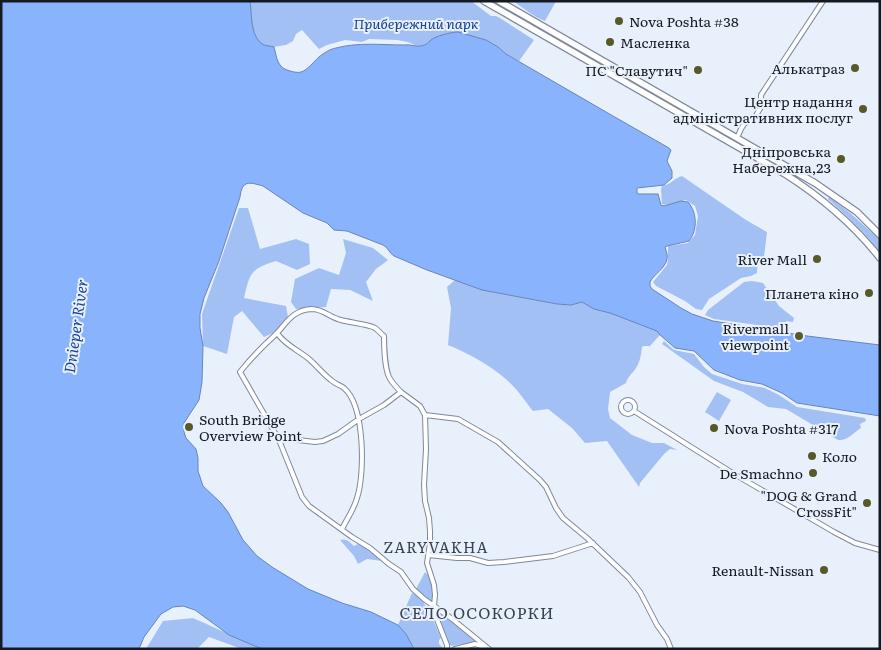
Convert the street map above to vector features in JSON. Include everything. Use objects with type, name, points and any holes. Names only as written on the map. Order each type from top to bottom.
[{"type":"main road","points":[[484,1],[810,190],[841,216],[880,258]]},
{"type":"main road","points":[[499,1],[824,188],[857,212],[880,235]]},
{"type":"street","points":[[738,138],[740,129],[754,118],[760,107],[761,95],[823,1]]},
{"type":"street","points":[[447,649],[436,617],[434,606],[434,585],[427,563],[430,531],[424,485],[425,415],[420,406],[393,384],[388,375],[384,336],[375,327],[339,320],[324,312],[312,309],[291,317],[240,372],[278,440],[302,497],[309,506],[401,572],[413,589],[424,599],[434,606],[451,618],[488,648]]},
{"type":"street","points":[[277,333],[282,341],[310,360],[352,397],[359,419],[362,454],[361,475],[358,498],[342,529]]},
{"type":"street","points":[[278,440],[323,441],[338,434],[401,392]]},
{"type":"street","points":[[634,410],[727,469],[834,532],[855,543],[880,550]]},
{"type":"street","points":[[425,415],[458,419],[498,442],[540,480],[564,518],[628,577],[640,592],[657,625],[667,639],[670,649]]},
{"type":"street","points":[[428,555],[470,558],[488,563],[504,562],[553,556],[592,543]]},
{"type":"street","points":[[455,649],[475,644],[488,648]]},
{"type":"green space","name":"Прибережний парк","points":[[229,1],[471,1],[491,16],[500,18],[534,40],[519,61],[486,40],[448,33],[432,39],[421,46],[397,40],[369,39],[362,42],[345,40],[319,49],[302,30],[296,34],[293,41],[286,45],[274,47],[264,62]]},
{"type":"green space","points":[[513,1],[556,1],[545,21],[532,15]]},
{"type":"green space","points":[[682,176],[746,220],[767,232],[764,257],[758,257],[757,273],[741,278],[709,299],[702,310],[696,309],[656,286],[653,282],[667,265],[668,246],[688,243],[695,235],[698,216],[695,206],[686,200],[666,205],[662,204],[662,186]]},
{"type":"green space","points":[[829,197],[880,240],[880,252],[862,231],[828,199]]},
{"type":"green space","points":[[239,208],[248,208],[260,249],[296,239],[309,244],[310,264],[297,270],[276,261],[256,269],[250,277],[244,298],[286,306],[288,317],[273,333],[264,337],[242,311],[234,317],[227,354],[203,346],[202,314]]},
{"type":"green space","points":[[343,239],[373,248],[388,260],[376,269],[366,282],[373,301],[350,290],[331,289],[326,307],[296,309],[291,302],[295,279],[319,268],[339,275],[346,253]]},
{"type":"green space","points":[[455,280],[483,290],[556,304],[571,305],[582,302],[594,309],[657,331],[660,335],[650,346],[642,347],[641,356],[636,368],[626,383],[610,392],[608,409],[610,418],[632,435],[652,443],[664,443],[677,450],[670,449],[664,454],[640,483],[639,487],[607,441],[585,443],[572,428],[548,409],[533,411],[502,375],[480,360],[448,345],[451,308],[447,287]]},
{"type":"green space","points":[[744,282],[763,283],[779,306],[794,318],[793,322],[786,321],[785,329],[714,319],[705,315],[708,310]]},
{"type":"green space","points":[[664,341],[674,350],[694,354],[712,374],[742,384],[765,388],[797,407],[865,418],[866,421],[860,424],[861,428],[851,436],[838,440],[786,409],[768,407],[743,392],[714,381],[662,344]]},
{"type":"green space","points":[[717,392],[731,400],[719,421],[705,412]]},
{"type":"green space","points":[[340,540],[346,540],[354,546],[361,545],[382,561],[367,559],[358,564],[354,556]]},
{"type":"green space","points":[[425,572],[433,586],[432,603],[416,589]]},
{"type":"green space","points":[[412,593],[421,598],[424,603],[441,638],[439,644],[444,649],[414,649],[406,634],[398,625]]},
{"type":"green space","points":[[442,614],[448,617],[477,643],[452,646],[448,644],[440,620]]},
{"type":"green space","points":[[193,618],[262,649],[242,649],[209,637],[197,649],[146,649],[163,621]]},
{"type":"water","name":"Dnieper River","points":[[1,1],[250,1],[253,30],[258,40],[263,45],[274,47],[278,62],[282,68],[297,72],[306,69],[327,51],[344,46],[370,44],[421,46],[436,37],[458,32],[486,40],[506,54],[671,150],[667,161],[672,171],[672,178],[664,185],[637,188],[637,193],[658,194],[661,205],[664,206],[681,201],[688,202],[695,216],[695,226],[689,241],[665,247],[667,254],[666,263],[650,282],[652,289],[692,314],[713,321],[880,345],[880,416],[797,403],[782,393],[762,384],[740,380],[714,370],[694,351],[675,348],[657,331],[594,309],[582,302],[571,305],[557,304],[482,290],[427,270],[394,256],[383,245],[347,231],[334,230],[327,223],[303,213],[263,186],[250,183],[242,188],[219,261],[204,298],[200,314],[203,346],[202,382],[199,400],[184,423],[186,438],[196,449],[198,471],[203,486],[228,512],[243,540],[257,556],[308,589],[371,612],[398,625],[406,634],[414,649],[262,649],[229,635],[195,610],[183,606],[173,607],[161,614],[144,637],[139,649],[1,649]]},
{"type":"place","name":"Nova Poshta #38","points":[[619,21]]},
{"type":"place","name":"Масленка","points":[[610,42]]},
{"type":"place","name":"Алькатраз","points":[[855,68]]},
{"type":"place","name":"ПС \"Славутич\"","points":[[698,70]]},
{"type":"place","name":"Центр надання адміністративних послуг","points":[[863,109]]},
{"type":"place","name":"Дніпровська Набережна,23","points":[[841,159]]},
{"type":"place","name":"River Mall","points":[[817,259]]},
{"type":"place","name":"Планета кіно","points":[[869,293]]},
{"type":"place","name":"Rivermall viewpoint","points":[[799,336]]},
{"type":"place","name":"South Bridge Overview Point","points":[[189,427]]},
{"type":"place","name":"Nova Poshta #317","points":[[714,428]]},
{"type":"place","name":"Коло","points":[[812,456]]},
{"type":"place","name":"De Smachno","points":[[813,473]]},
{"type":"place","name":"\"DOG & Grand CrossFit\"","points":[[867,503]]},
{"type":"place","name":"Renault-Nissan","points":[[824,570]]},
{"type":"district","name":"ZARYVAKHA","points":[[436,546]]},
{"type":"district","name":"СЕЛО ОСОКОРКИ","points":[[477,612]]}]
